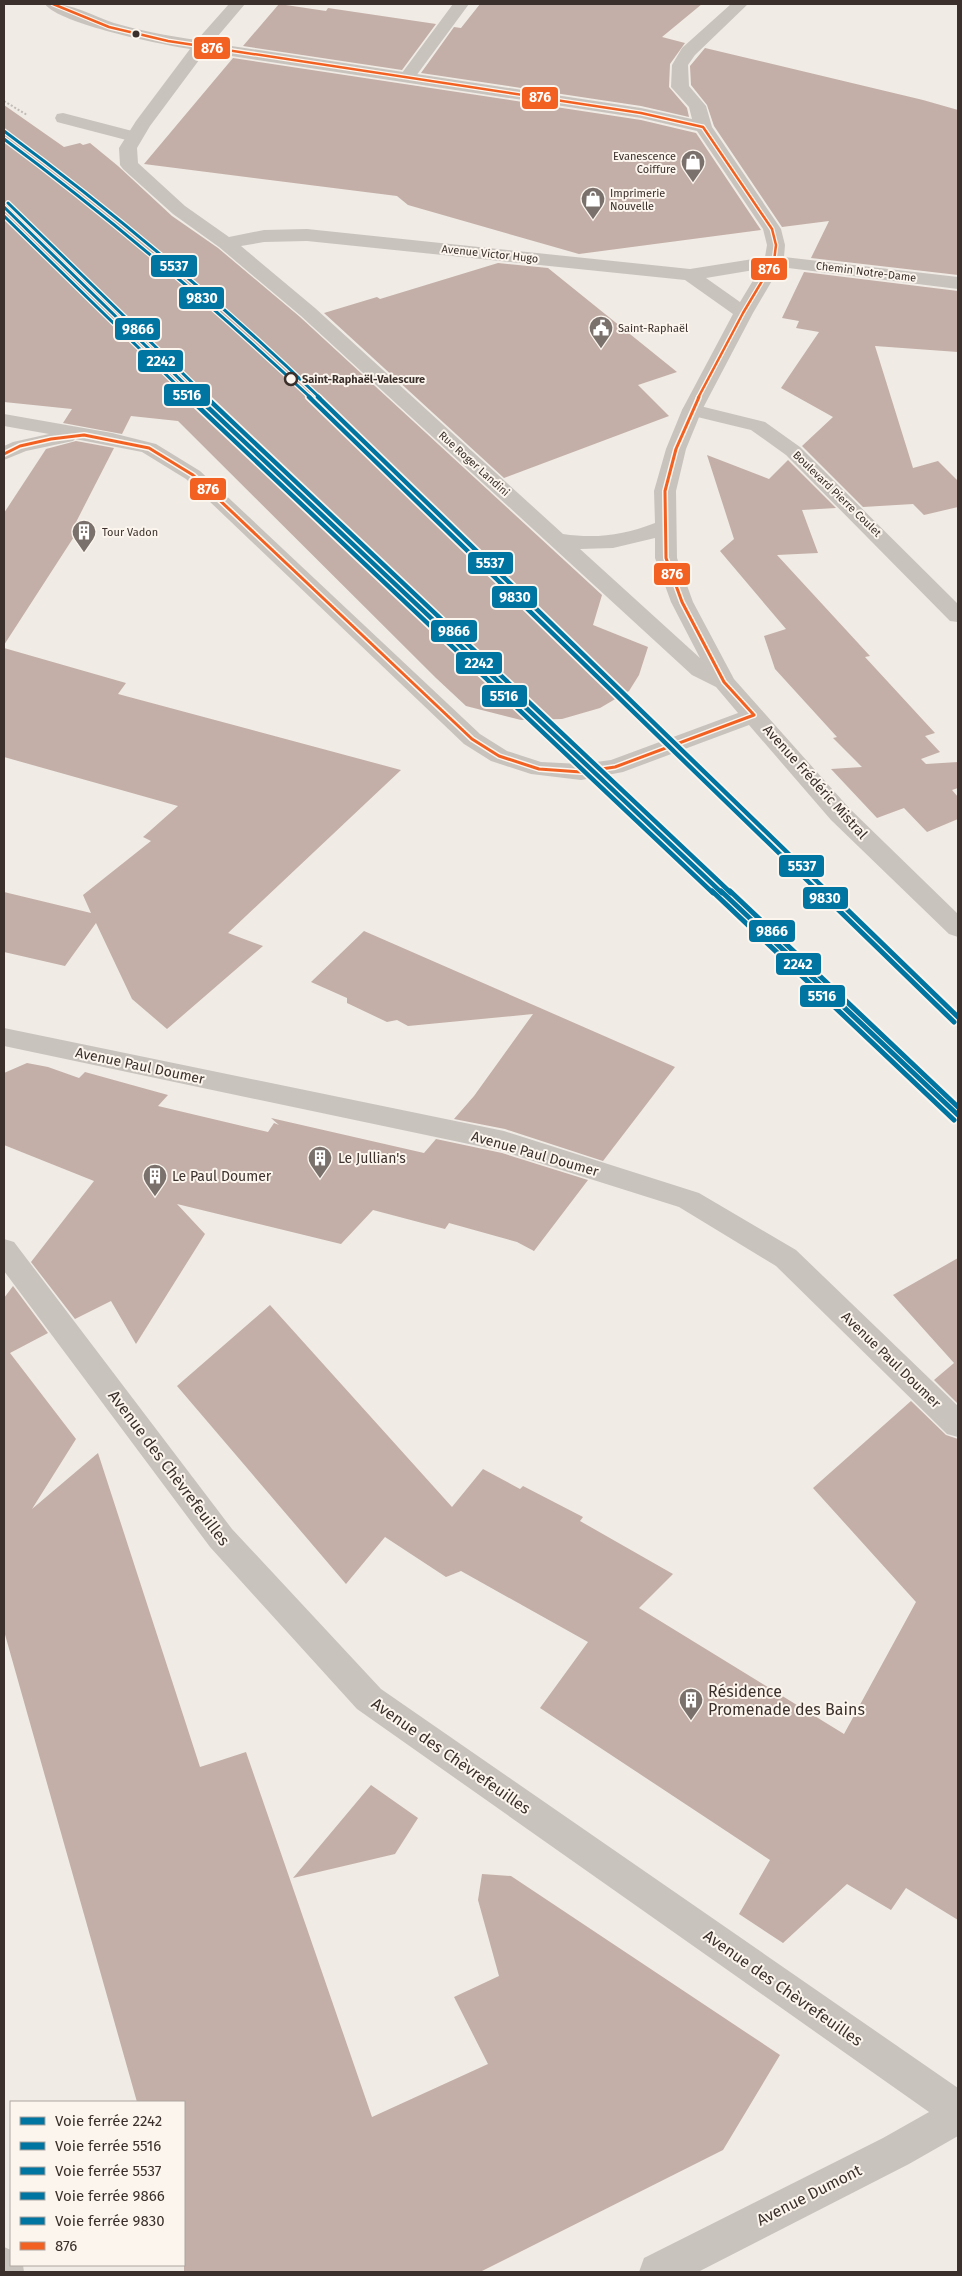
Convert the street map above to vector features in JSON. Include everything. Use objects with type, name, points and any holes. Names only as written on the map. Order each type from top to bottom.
[{"type":"street","points":[[53,4],[70,13],[125,33],[200,47],[641,113],[703,127]]},
{"type":"street","points":[[134,137],[200,47],[237,4]]},
{"type":"street","points":[[690,275],[774,261],[776,245],[772,229],[703,127],[697,106],[680,87],[680,65],[688,52],[740,4]]},
{"type":"street","points":[[641,113],[680,87]]},
{"type":"street","name":"Rue Roger Landini","points":[[134,137],[128,148],[129,165],[179,210],[226,244],[308,312],[700,670],[724,682]]},
{"type":"street","name":"Avenue Victor Hugo","points":[[226,244],[264,236],[308,234],[690,275],[743,313]]},
{"type":"street","name":"Chemin Notre-Dame","points":[[774,261],[958,283]]},
{"type":"street","name":"Avenue Frédéric Mistral","points":[[774,261],[743,313],[692,410],[676,449],[665,491],[666,558],[682,602],[724,682],[840,814],[958,928]]},
{"type":"street","points":[[4,420],[149,448],[193,475],[472,739],[499,756],[548,770],[581,772],[615,767],[754,715]]},
{"type":"street","points":[[4,454],[20,446],[84,434]]},
{"type":"street","points":[[557,539],[580,544],[607,544],[637,538],[667,526]]},
{"type":"street","name":"Avenue Paul Doumer","points":[[4,1037],[504,1142],[689,1200],[786,1258],[958,1425]]},
{"type":"street","name":"Avenue des Chèvrefeuilles","points":[[4,1250],[222,1538],[369,1699],[958,2110]]},
{"type":"street","name":"Avenue Dumont","points":[[658,2272],[896,2151],[958,2116]]},
{"type":"street","points":[[4,2266],[5,2272]]},
{"type":"lane","points":[[407,77],[461,4]]},
{"type":"lane","points":[[63,118],[134,137]]},
{"type":"lane","name":"Boulevard Pierre Coulet","points":[[692,410],[758,426],[793,451],[958,616]]},
{"type":"building","points":[[279,4],[326,11],[328,8],[436,24],[402,70],[243,46]]},
{"type":"building","points":[[480,4],[702,4],[662,37],[685,43],[670,64],[669,87],[687,108],[689,117],[641,106],[421,73],[454,27],[461,28]]},
{"type":"building","points":[[705,48],[958,110],[958,275],[811,258],[829,221],[782,227],[714,126],[707,105],[691,85],[690,66]]},
{"type":"building","points":[[233,58],[641,120],[696,133],[761,230],[579,254],[408,205],[397,196],[144,164]]},
{"type":"building","points":[[4,105],[64,147],[80,143],[83,145],[90,143],[172,216],[218,248],[300,317],[602,595],[593,625],[648,647],[639,675],[629,691],[600,708],[562,719],[521,720],[466,706],[178,421],[131,416],[122,434],[63,423],[72,409],[4,402]]},
{"type":"building","points":[[498,263],[548,268],[677,372],[638,385],[669,416],[504,478],[324,313],[377,297],[380,299]]},
{"type":"building","points":[[804,272],[958,291],[958,352],[875,346],[913,468],[938,461],[958,481],[958,507],[924,515],[913,504],[863,507],[802,446],[833,417],[781,388],[819,332],[796,328],[799,321],[782,318]]},
{"type":"building","points":[[76,441],[114,448],[73,528],[79,529],[4,645],[4,513],[46,449]]},
{"type":"building","points":[[707,455],[769,479],[788,460],[836,508],[802,510],[818,553],[777,555],[870,656],[865,657],[935,733],[925,736],[940,752],[921,759],[926,764],[958,762],[958,788],[952,790],[958,797],[958,819],[927,832],[904,808],[877,818],[831,769],[862,767],[833,738],[837,737],[775,669],[764,636],[786,629],[720,551],[734,539]]},
{"type":"building","points":[[4,648],[126,683],[118,694],[401,770],[228,933],[263,946],[167,1029],[132,999],[96,923],[65,966],[4,952],[4,892],[91,913],[83,895],[151,841],[143,837],[178,806],[4,757]]},
{"type":"building","points":[[364,931],[675,1067],[603,1161],[505,1129],[454,1119],[474,1096],[533,1014],[408,1026],[397,1020],[387,1022],[347,1003],[347,998],[311,982]]},
{"type":"building","points":[[27,1063],[48,1067],[79,1078],[85,1072],[168,1095],[158,1106],[268,1132],[274,1123],[279,1125],[271,1118],[424,1153],[436,1139],[502,1153],[588,1180],[534,1251],[517,1242],[449,1223],[445,1229],[373,1210],[341,1244],[177,1204],[205,1234],[136,1344],[111,1301],[75,1319],[31,1262],[94,1181],[4,1145],[4,1073]]},
{"type":"building","points":[[958,1258],[958,1404],[934,1380],[954,1363],[893,1295]]},
{"type":"building","points":[[13,1286],[48,1333],[10,1353],[76,1439],[32,1509],[98,1453],[200,1767],[246,1752],[372,2117],[488,2064],[454,1997],[499,1976],[478,1900],[482,1874],[511,1876],[780,2055],[723,2150],[480,2272],[184,2272],[185,2101],[137,2101],[4,1631],[4,1298]]},
{"type":"building","points":[[270,1305],[452,1507],[483,1469],[520,1489],[523,1486],[583,1517],[580,1521],[673,1574],[639,1608],[844,1734],[916,1602],[813,1488],[911,1401],[946,1435],[958,1439],[958,1920],[906,1888],[891,1910],[847,1884],[783,1943],[739,1914],[770,1860],[540,1708],[588,1642],[461,1571],[446,1577],[385,1537],[346,1584],[177,1386]]},
{"type":"building","points":[[371,1785],[418,1818],[395,1854],[293,1878]]},
{"type":"rail line","name":"5537","points":[[4,131],[134,231],[257,339],[376,452],[958,1017]]},
{"type":"rail line","name":"9830","points":[[4,139],[131,237],[253,344],[370,455],[954,1022]]},
{"type":"rail line","name":"9866","points":[[8,203],[218,408],[958,1107]]},
{"type":"rail line","name":"2242","points":[[4,207],[214,413],[958,1115]]},
{"type":"rail line","name":"5516","points":[[4,216],[210,418],[954,1120]]},
{"type":"transit line","name":"876","points":[[53,4],[109,27],[168,41],[641,113],[703,127]]},
{"type":"transit line","name":"876","points":[[703,127],[772,229],[776,245],[774,261],[743,313],[692,410],[676,449],[665,491],[666,558],[682,602],[724,682],[754,715]]},
{"type":"transit line","name":"876","points":[[4,454],[20,446],[51,439],[84,435],[149,448],[193,475],[472,739],[499,756],[539,769],[581,772],[615,767],[754,715]]},
{"type":"place","name":"Evanescence Coiffure","points":[[693,183]]},
{"type":"place","name":"Imprimerie Nouvelle","points":[[593,220]]},
{"type":"place","name":"Saint-Raphaël","points":[[601,349]]},
{"type":"place","name":"Saint-Raphaël-Valescure","points":[[291,379]]},
{"type":"place","name":"Tour Vadon","points":[[84,553]]},
{"type":"place","name":"Le Jullian's","points":[[320,1179]]},
{"type":"place","name":"Le Paul Doumer","points":[[155,1197]]},
{"type":"place","name":"Résidence Promenade des Bains","points":[[691,1721]]}]
